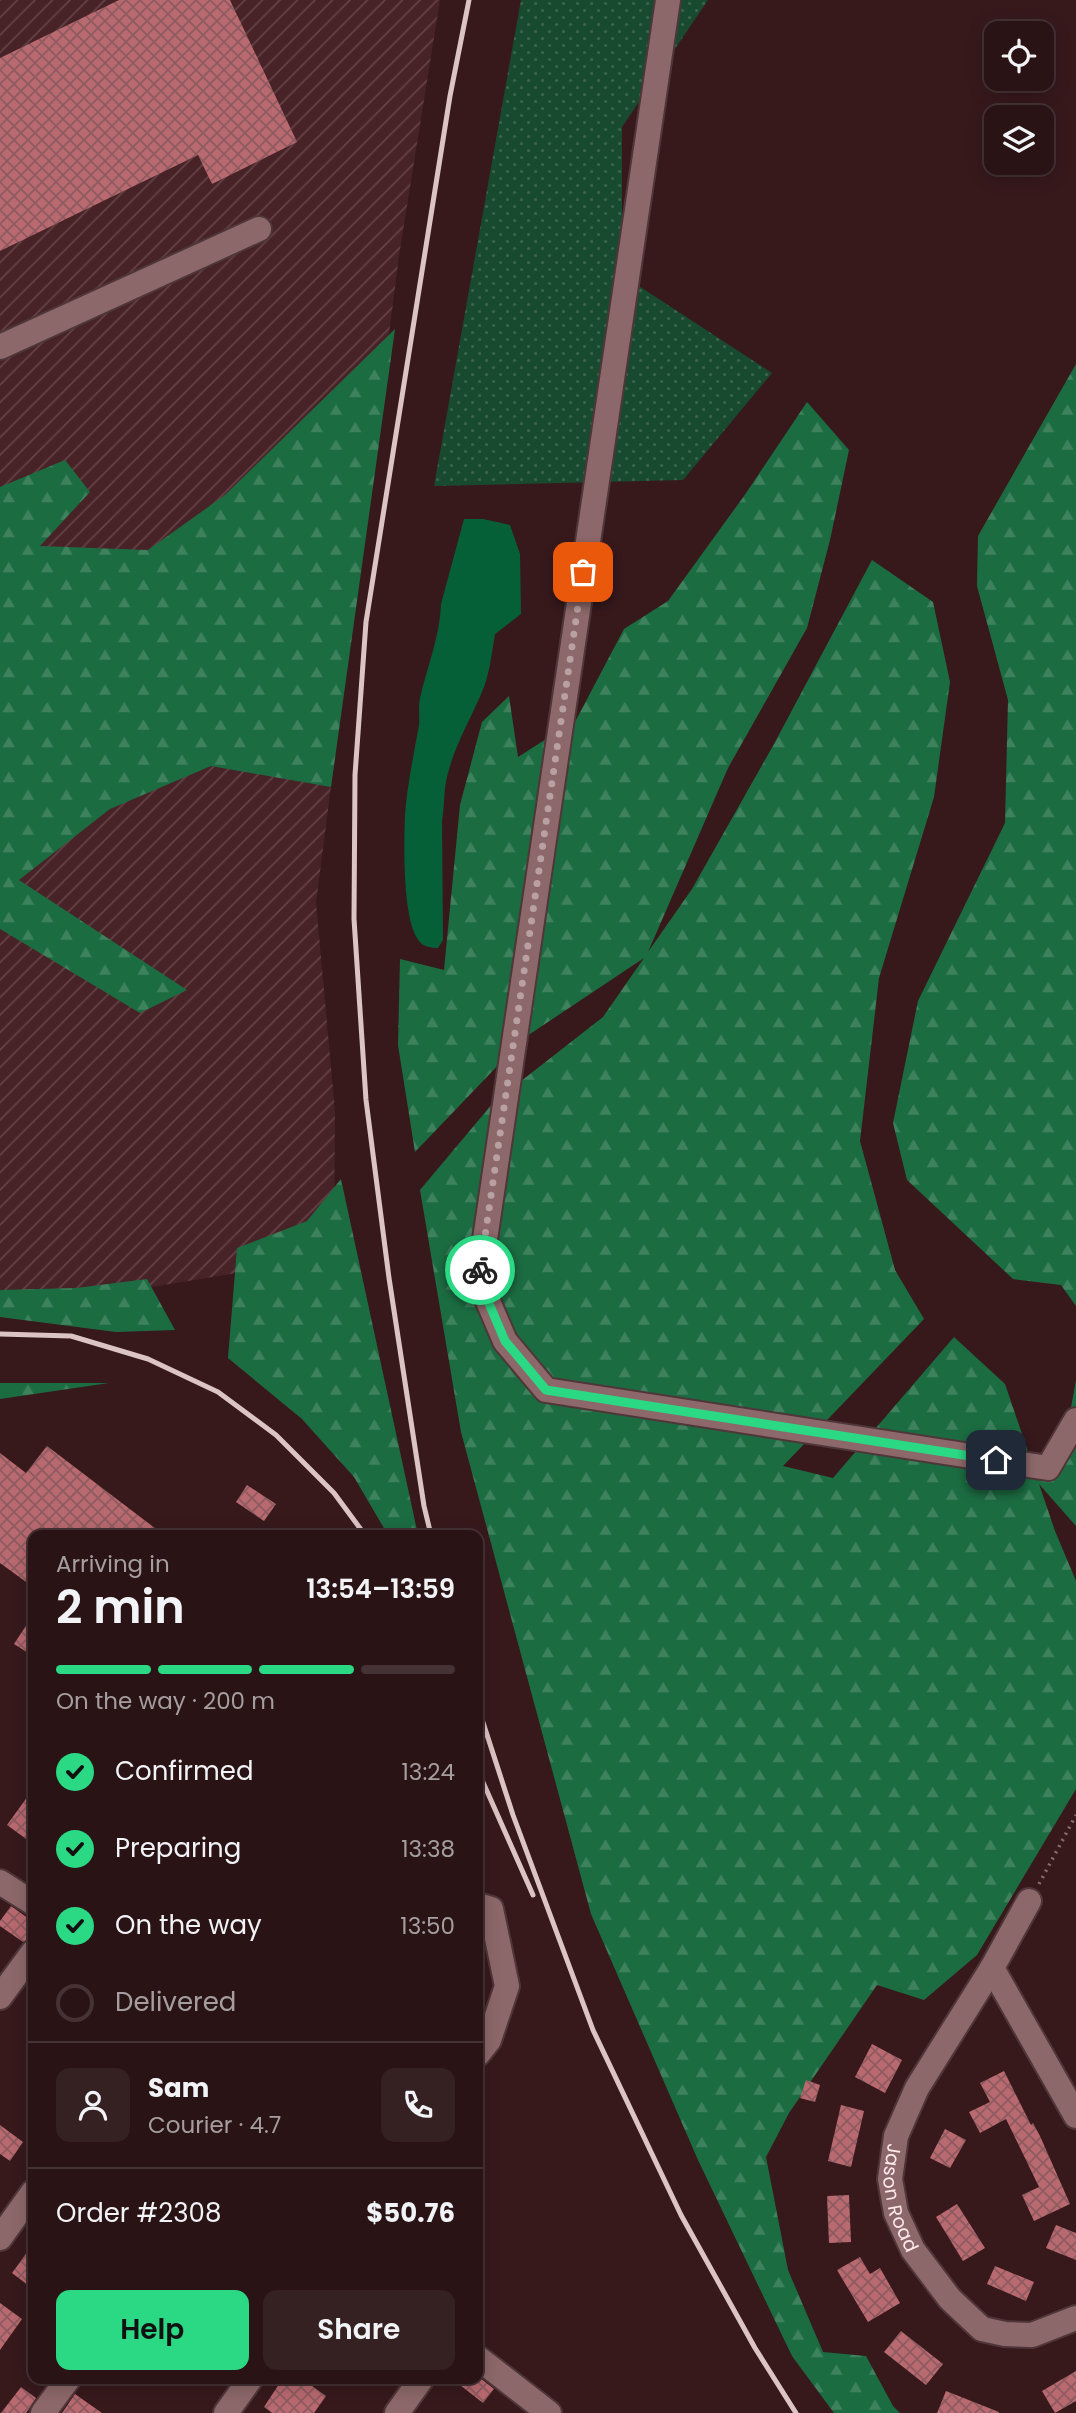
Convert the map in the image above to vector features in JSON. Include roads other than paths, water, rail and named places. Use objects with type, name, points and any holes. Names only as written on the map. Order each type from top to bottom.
[{"type":"street","points":[[668,0],[479,1280],[505,1341],[546,1390],[1048,1468],[1076,1420]]},
{"type":"street","points":[[0,347],[259,229]]},
{"type":"street","points":[[0,1882],[28,1900]]},
{"type":"street","name":"Jason Road","points":[[1029,1901],[992,1968],[917,2088],[896,2136],[890,2179],[896,2213],[913,2250],[950,2299],[982,2329],[1004,2334],[1032,2335],[1076,2318]]},
{"type":"street","points":[[483,1907],[491,1909],[507,1986],[489,2040],[483,2048]]},
{"type":"street","points":[[0,1997],[28,1959]]},
{"type":"street","points":[[992,1968],[1076,2116]]},
{"type":"street","points":[[0,2238],[28,2199]]},
{"type":"street","points":[[483,2362],[549,2413]]},
{"type":"street","points":[[43,2413],[65,2384]]},
{"type":"street","points":[[226,2413],[247,2384]]},
{"type":"street","points":[[397,2413],[418,2384]]},
{"type":"railway","points":[[430,1530],[389,1278],[366,1100],[354,919],[355,775],[366,622],[450,96],[469,0]]},
{"type":"railway","points":[[0,1334],[71,1336],[148,1359],[218,1392],[276,1435],[334,1493],[361,1530]]},
{"type":"railway","points":[[483,1722],[513,1815],[593,2030],[681,2215],[755,2348],[796,2413]]},
{"type":"railway","points":[[483,1782],[533,1895]]}]
